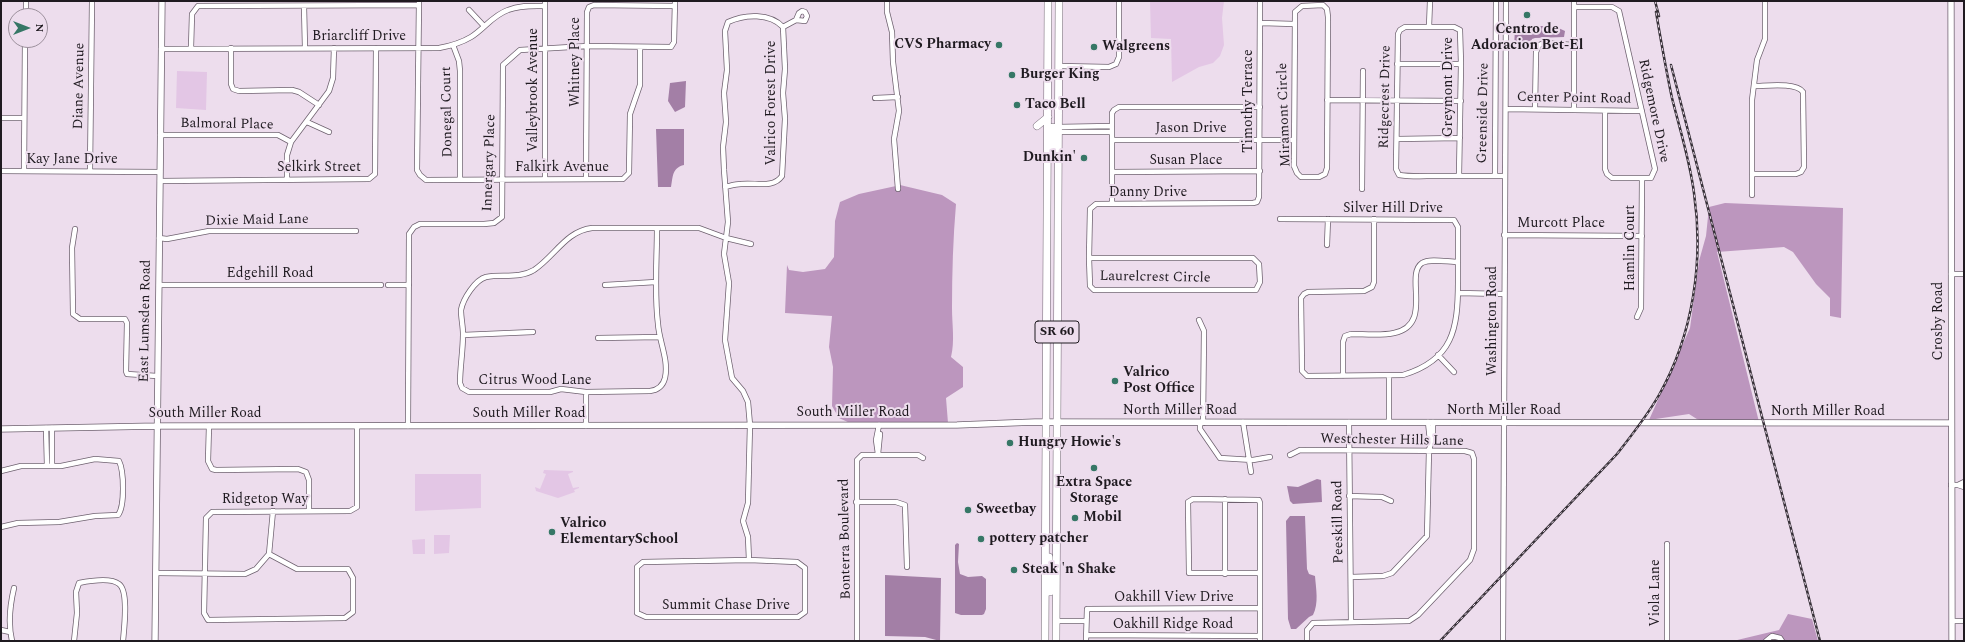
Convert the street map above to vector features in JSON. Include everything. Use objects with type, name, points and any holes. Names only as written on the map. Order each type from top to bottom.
[{"type":"highway","name":"SR 60","points":[[1048,1],[1048,117],[1053,129],[1054,152],[1058,164],[1056,641]]},
{"type":"highway","name":"SR 60","points":[[1045,641],[1046,296],[1053,129],[1059,66],[1059,1]]},
{"type":"highway","points":[[1037,126],[1048,117]]},
{"type":"highway","points":[[1046,296],[1057,296]]},
{"type":"highway","points":[[1046,547],[1050,565],[1050,613],[1052,619],[1056,621]]},
{"type":"highway","points":[[1045,622],[1051,627],[1051,641]]},
{"type":"street","name":"Diane Avenue","points":[[90,171],[92,1]]},
{"type":"street","name":"East Lumsden Road","points":[[155,641],[157,573],[157,376],[162,1]]},
{"type":"street","points":[[887,1],[887,12],[892,32],[893,62],[899,111],[894,139],[898,189]]},
{"type":"street","points":[[1059,66],[1109,67],[1116,64],[1119,57],[1119,1]]},
{"type":"street","name":"Timothy Terrace","points":[[1258,202],[1260,171],[1260,1]]},
{"type":"street","points":[[1429,27],[1430,1]]},
{"type":"street","name":"Greenside Drive","points":[[1494,176],[1496,1]]},
{"type":"street","name":"Washington Road","points":[[1503,641],[1503,294],[1506,1]]},
{"type":"street","points":[[1574,1],[1574,110]]},
{"type":"street","points":[[1752,195],[1752,100],[1757,60],[1764,40],[1765,1]]},
{"type":"street","name":"Crosby Road","points":[[1951,1],[1952,641]]},
{"type":"street","points":[[191,48],[192,14],[198,6],[304,6],[419,3]]},
{"type":"street","name":"Falkirk Avenue","points":[[419,3],[417,170],[426,180],[623,179],[629,173],[630,114],[640,85],[640,47]]},
{"type":"street","name":"Whitney Place","points":[[586,179],[588,46],[587,12],[589,7],[594,5],[675,3]]},
{"type":"street","name":"Innergary Place","points":[[408,426],[409,234],[414,227],[420,224],[494,223],[502,217],[503,65],[520,50],[588,46],[671,47],[674,42],[675,3]]},
{"type":"street","name":"Briarcliff Drive","points":[[161,49],[439,48],[453,45],[471,37],[495,17],[508,10],[525,6],[545,4]]},
{"type":"street","name":"Valleybrook Avenue","points":[[545,4],[545,179]]},
{"type":"street","points":[[1261,23],[1294,24],[1295,12],[1302,6],[1323,5],[1327,9],[1327,100],[1461,101]]},
{"type":"street","points":[[304,6],[305,48]]},
{"type":"street","name":"Ridgemore Drive","points":[[1574,7],[1612,7],[1619,11],[1655,169],[1651,178],[1612,178],[1607,174],[1605,169],[1605,111]]},
{"type":"street","points":[[469,10],[484,26]]},
{"type":"street","name":"Valrico Forest Drive","points":[[725,187],[741,184],[772,184],[779,180],[782,176],[785,119],[783,93],[785,69],[783,27],[771,17],[738,17],[728,22],[725,31],[727,70],[724,93],[726,122],[723,147],[725,187],[728,222],[724,263],[729,283],[725,340],[732,378],[748,402],[750,425],[748,503],[743,521],[748,537],[748,560]]},
{"type":"street","points":[[783,27],[796,20]]},
{"type":"street","name":"Miramont Circle","points":[[1294,24],[1294,166],[1297,173],[1301,177],[1325,174],[1327,168],[1327,100]]},
{"type":"street","name":"Ridgecrest Drive","points":[[1429,27],[1405,27],[1400,30],[1397,64],[1396,169],[1399,175],[1460,176]]},
{"type":"street","name":"Greymont Drive","points":[[1429,27],[1454,27],[1460,30],[1460,176]]},
{"type":"street","points":[[1535,109],[1536,52],[1539,45],[1544,43],[1574,45]]},
{"type":"street","name":"Donegal Court","points":[[453,45],[459,61],[460,71],[460,180]]},
{"type":"street","points":[[24,171],[25,48]]},
{"type":"street","points":[[231,48],[231,84],[233,89],[239,91],[292,90],[299,92],[319,105]]},
{"type":"street","points":[[288,179],[287,155],[291,142],[308,122],[329,91],[333,78],[334,48]]},
{"type":"street","name":"Selkirk Street","points":[[160,181],[369,179],[375,174],[376,48]]},
{"type":"street","points":[[1397,64],[1461,64]]},
{"type":"street","name":"Ridgecrest Drive","points":[[1362,189],[1363,71]]},
{"type":"street","points":[[1752,174],[1796,174],[1801,172],[1804,167],[1803,92],[1801,88],[1794,86],[1754,86]]},
{"type":"street","points":[[875,98],[898,97]]},
{"type":"street","points":[[1112,204],[1112,126],[1114,110],[1119,107],[1260,107]]},
{"type":"street","name":"Center Point Road","points":[[1506,109],[1642,111]]},
{"type":"street","points":[[1,118],[24,118]]},
{"type":"street","points":[[308,122],[329,132]]},
{"type":"street","points":[[1053,129],[1112,126]]},
{"type":"street","points":[[1053,129],[1112,132]]},
{"type":"street","name":"Balmoral Place","points":[[160,135],[278,136],[291,142]]},
{"type":"street","points":[[1397,139],[1460,138]]},
{"type":"street","name":"Jason Drive","points":[[1112,140],[1294,140]]},
{"type":"street","name":"Susan Place","points":[[1112,172],[1260,171]]},
{"type":"street","name":"Kay Jane Drive","points":[[1,172],[160,172]]},
{"type":"street","points":[[1460,176],[1505,176]]},
{"type":"street","name":"Hamlin Court","points":[[1637,316],[1641,308],[1642,178]]},
{"type":"street","name":"Danny Drive","points":[[1089,258],[1090,209],[1096,204],[1258,202]]},
{"type":"street","name":"Silver Hill Drive","points":[[1280,219],[1374,219],[1454,220],[1458,227],[1458,313],[1454,328],[1448,343],[1438,355],[1428,364],[1416,371],[1402,375],[1307,376],[1302,371],[1301,298],[1308,292],[1364,292],[1372,287],[1374,282],[1374,219]]},
{"type":"street","points":[[1327,245],[1328,219]]},
{"type":"street","name":"Citrus Wood Lane","points":[[657,228],[656,282],[660,337],[665,360],[666,374],[665,380],[658,390],[586,392],[561,389],[550,392],[469,392],[464,390],[460,383],[463,335],[461,309],[464,300],[480,280],[487,277],[519,276],[532,271],[570,237],[582,229],[657,228],[699,228],[726,238],[751,244]]},
{"type":"street","points":[[75,229],[72,248],[73,314],[80,319],[125,319],[127,323],[127,374],[157,376]]},
{"type":"street","name":"Dixie Maid Lane","points":[[159,238],[167,239],[209,231],[356,231]]},
{"type":"street","name":"Murcott Place","points":[[1504,235],[1642,236]]},
{"type":"street","name":"Laurelcrest Circle","points":[[1089,258],[1253,258],[1259,264],[1260,282],[1256,290],[1094,290],[1090,286],[1089,258]]},
{"type":"street","points":[[1343,376],[1343,342],[1345,336],[1351,334],[1393,334],[1404,329],[1412,322],[1416,313],[1416,273],[1419,266],[1426,262],[1458,262]]},
{"type":"street","points":[[1951,274],[1964,274]]},
{"type":"street","points":[[605,285],[656,282]]},
{"type":"street","points":[[388,285],[409,284]]},
{"type":"street","name":"Edgehill Road","points":[[159,285],[381,285]]},
{"type":"street","points":[[1458,293],[1503,294]]},
{"type":"street","points":[[1199,320],[1204,331],[1200,429],[1218,457],[1250,460],[1270,457]]},
{"type":"street","points":[[463,335],[533,332]]},
{"type":"street","points":[[598,338],[660,337]]},
{"type":"street","points":[[1438,355],[1454,372]]},
{"type":"street","points":[[1389,376],[1389,422]]},
{"type":"street","points":[[586,392],[586,426]]},
{"type":"street","name":"South Miller Road","points":[[1,429],[158,426],[957,425],[1046,422],[1057,423]]},
{"type":"street","points":[[1243,422],[1251,472]]},
{"type":"street","name":"Peeskill Road","points":[[1349,422],[1351,622]]},
{"type":"street","points":[[1351,577],[1383,576],[1392,573],[1427,536],[1428,450],[1432,436],[1431,422]]},
{"type":"street","name":"North Miller Road","points":[[1057,423],[1951,423]]},
{"type":"street","points":[[877,425],[876,440],[878,454]]},
{"type":"street","points":[[877,425],[880,444],[878,454]]},
{"type":"street","points":[[209,426],[208,461],[212,469],[298,469],[306,472],[309,480],[309,511]]},
{"type":"street","name":"Ridgetop Way","points":[[269,554],[296,569],[348,569],[353,578],[353,612],[345,618],[208,620],[204,613],[206,518],[212,512],[350,511],[357,507],[357,426]]},
{"type":"street","points":[[49,428],[50,466]]},
{"type":"street","name":"Westchester Hills Lane","points":[[1290,455],[1300,450],[1428,450],[1468,451],[1474,457],[1473,555],[1465,565],[1412,620],[1405,622],[1313,623],[1307,630],[1307,641]]},
{"type":"street","name":"Bonterra Boulevard","points":[[857,641],[857,460],[862,455],[878,454],[918,455],[923,458]]},
{"type":"street","points":[[1,471],[21,466],[61,466],[95,459],[119,461],[122,470],[122,504],[118,515],[114,516],[109,514],[59,522],[18,523],[1,527]]},
{"type":"street","points":[[1958,485],[1964,482]]},
{"type":"street","points":[[1951,485],[1964,487]]},
{"type":"street","points":[[1349,496],[1382,497],[1392,501]]},
{"type":"street","points":[[1260,573],[1189,573],[1188,502],[1193,499],[1259,500],[1260,573],[1260,639]]},
{"type":"street","points":[[1224,574],[1225,499]]},
{"type":"street","points":[[856,502],[896,502],[905,505],[907,567]]},
{"type":"street","points":[[157,573],[245,574],[256,569],[269,554],[273,511]]},
{"type":"street","name":"Viola Lane","points":[[1667,544],[1667,641]]},
{"type":"street","name":"Summit Chase Drive","points":[[748,560],[798,562],[805,568],[805,612],[798,617],[646,617],[637,613],[637,567],[643,562],[748,560]]},
{"type":"street","points":[[74,641],[77,613],[76,592],[79,583],[112,580],[123,588],[125,617],[123,641]]},
{"type":"street","points":[[12,641],[10,632],[11,601],[14,588]]},
{"type":"street","name":"Oakhill View Drive","points":[[1086,621],[1087,609],[1260,608]]},
{"type":"street","points":[[1952,620],[1964,621]]},
{"type":"street","points":[[1056,621],[1086,621],[1086,641]]},
{"type":"street","points":[[1,630],[10,632]]},
{"type":"street","name":"Oakhill Ridge Road","points":[[1087,635],[1260,639]]},
{"type":"street","points":[[1766,641],[1772,636],[1780,638],[1782,641]]},
{"type":"shaded area","points":[[1150,1],[1224,1],[1222,18],[1224,45],[1220,56],[1213,63],[1199,67],[1172,82],[1171,39],[1151,38]]},
{"type":"shaded area","points":[[1515,26],[1554,26],[1565,31],[1564,37],[1535,38],[1532,39],[1529,48],[1525,50],[1514,50]]},
{"type":"shaded area","points":[[177,71],[207,72],[206,110],[176,108]]},
{"type":"shaded area","points":[[686,81],[685,107],[675,112],[668,101],[670,83]]},
{"type":"shaded area","points":[[656,129],[684,129],[684,165],[675,170],[671,187],[658,187]]},
{"type":"shaded area","points":[[900,185],[942,195],[956,204],[952,269],[953,339],[951,357],[963,367],[963,387],[946,398],[948,423],[850,423],[839,418],[832,406],[833,367],[829,347],[832,316],[785,313],[787,265],[789,270],[803,272],[825,269],[834,257],[835,221],[840,202],[859,194],[896,186],[896,191],[900,191]]},
{"type":"shaded area","points":[[1725,203],[1843,208],[1841,318],[1830,316],[1830,298],[1816,284],[1793,252],[1784,247],[1717,252],[1759,422],[1700,421],[1689,414],[1649,420],[1690,328],[1699,261],[1706,236],[1709,207]]},
{"type":"shaded area","points":[[544,470],[573,471],[568,474],[573,488],[579,488],[574,490],[575,492],[558,498],[536,491],[535,487],[540,489],[546,474],[543,473]]},
{"type":"shaded area","points":[[415,474],[481,474],[481,508],[415,511]]},
{"type":"shaded area","points":[[1317,479],[1321,480],[1322,502],[1293,504],[1290,501],[1287,486],[1298,487]]},
{"type":"shaded area","points":[[1290,516],[1305,516],[1307,569],[1309,574],[1315,576],[1317,601],[1313,615],[1296,629],[1291,629],[1288,619],[1286,521]]},
{"type":"shaded area","points":[[434,535],[450,535],[449,553],[434,554]]},
{"type":"shaded area","points":[[425,539],[425,554],[413,554],[412,540]]},
{"type":"shaded area","points":[[957,543],[959,544],[958,562],[960,574],[968,577],[982,576],[986,579],[986,609],[982,615],[961,615],[955,613],[955,545]]},
{"type":"shaded area","points":[[885,575],[941,578],[940,641],[925,637],[885,636]]},
{"type":"shaded area","points":[[1788,614],[1812,619],[1818,641],[1784,641],[1781,636],[1774,634],[1767,637],[1764,641],[1733,641],[1779,630]]},
{"type":"railway","points":[[1655,1],[1659,16]]},
{"type":"railway","points":[[1440,641],[1617,454],[1634,433],[1659,395],[1671,372],[1680,348],[1688,323],[1693,297],[1698,245],[1697,219],[1690,169],[1672,98],[1656,12]]},
{"type":"railway","points":[[1671,65],[1820,641]]},
{"type":"place","name":"Centro de Adoracion Bet-El","points":[[1527,15]]},
{"type":"place","name":"CVS Pharmacy","points":[[999,45]]},
{"type":"place","name":"Walgreens","points":[[1094,47]]},
{"type":"place","name":"Burger King","points":[[1012,75]]},
{"type":"place","name":"Taco Bell","points":[[1017,105]]},
{"type":"place","name":"Dunkin'","points":[[1084,158]]},
{"type":"place","name":"Valrico Post Office","points":[[1115,381]]},
{"type":"place","name":"Hungry Howie's","points":[[1010,443]]},
{"type":"place","name":"Extra Space Storage","points":[[1094,468]]},
{"type":"place","name":"Sweetbay","points":[[968,510]]},
{"type":"place","name":"Mobil","points":[[1075,518]]},
{"type":"place","name":"Valrico ElementarySchool","points":[[552,532]]},
{"type":"place","name":"pottery patcher","points":[[981,539]]},
{"type":"place","name":"Steak 'n Shake","points":[[1014,570]]}]
